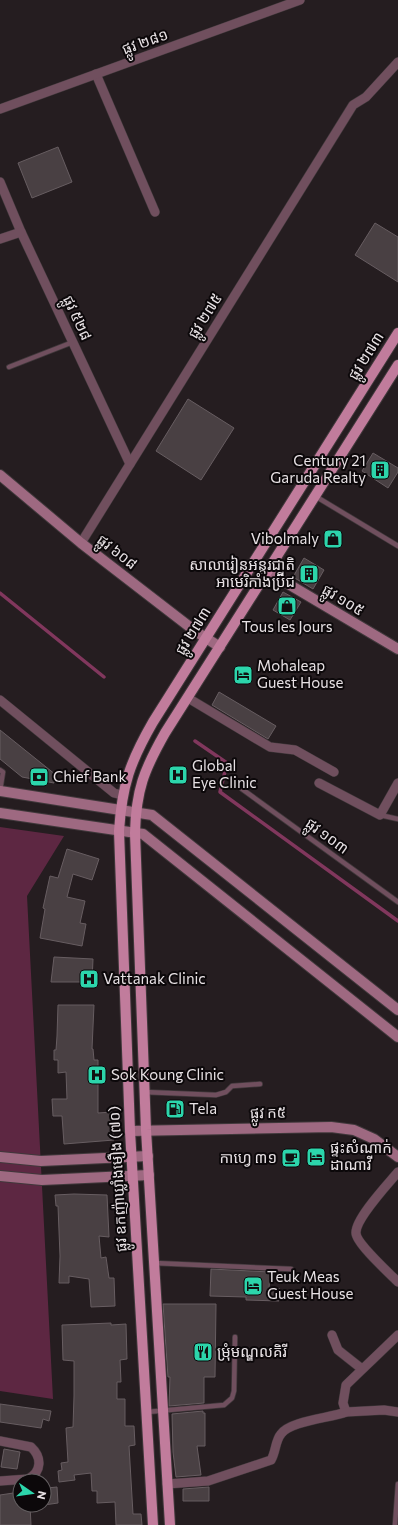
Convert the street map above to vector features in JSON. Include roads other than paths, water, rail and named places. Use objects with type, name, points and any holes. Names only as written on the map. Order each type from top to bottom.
[{"type":"main road","name":"ផ្លូវ ២៧៣","points":[[121,810],[122,795],[130,767],[140,746],[326,447],[395,346],[398,333]]},
{"type":"main road","name":"ផ្លូវ ២៧៣","points":[[134,833],[137,798],[145,772],[153,754],[398,364]]},
{"type":"main road","points":[[326,447],[340,456]]},
{"type":"main road","points":[[122,795],[137,798]]},
{"type":"main road","name":"ផ្លូវ ឧកញ៉ាឃ្លាំងមឿង (៧០)","points":[[121,810],[119,831],[131,1157],[153,1525]]},
{"type":"main road","name":"ផ្លូវ ឧកញ៉ាឃ្លាំងមឿង (៧០)","points":[[134,833],[144,1092],[170,1525]]},
{"type":"street","name":"ផ្លូវ ២៨១","points":[[0,109],[300,0]]},
{"type":"street","name":"ផ្លូវ ២៧៥","points":[[81,543],[353,105],[366,97],[398,62]]},
{"type":"street","points":[[96,74],[155,212]]},
{"type":"street","name":"ផ្លូវ ៥២៨","points":[[0,182],[21,232],[130,464]]},
{"type":"street","points":[[0,239],[21,232]]},
{"type":"street","name":"ផ្លូវ ៦០៨","points":[[0,475],[81,543],[195,632],[220,647]]},
{"type":"street","name":"ផ្លូវ ១០៥","points":[[253,563],[398,649]]},
{"type":"street","points":[[188,698],[270,747],[295,750],[334,772]]},
{"type":"street","points":[[0,700],[114,793],[122,795]]},
{"type":"street","points":[[319,783],[380,815],[398,783]]},
{"type":"street","points":[[0,791],[152,814],[398,1010]]},
{"type":"street","points":[[0,813],[143,834],[398,1037]]},
{"type":"street","name":"ផ្លូវ ក៥","points":[[130,1131],[331,1127],[354,1130],[374,1140],[398,1157]]},
{"type":"street","points":[[0,1157],[41,1161],[148,1156]]},
{"type":"street","points":[[398,1172],[359,1220],[356,1233],[360,1242],[398,1282]]},
{"type":"street","points":[[0,1176],[42,1180],[149,1176]]},
{"type":"street","points":[[332,1335],[338,1350],[362,1369]]},
{"type":"street","points":[[346,1412],[342,1404],[346,1385],[398,1335]]},
{"type":"street","points":[[167,1484],[208,1481],[271,1460],[280,1434],[284,1430],[297,1425],[346,1412],[384,1410],[398,1412]]},
{"type":"street","points":[[0,1441],[31,1447],[38,1455],[40,1460],[38,1469],[32,1476],[28,1478],[0,1482]]},
{"type":"lane","points":[[9,367],[73,342]]},
{"type":"lane","points":[[315,496],[398,546]]},
{"type":"lane","points":[[0,770],[3,772],[0,791]]},
{"type":"lane","name":"ផ្លូវ ១០៣","points":[[242,789],[398,902]]},
{"type":"lane","points":[[380,815],[398,820]]},
{"type":"lane","points":[[144,1092],[216,1095],[226,1092],[232,1086],[260,1084]]},
{"type":"lane","points":[[154,1263],[291,1269]]},
{"type":"lane","points":[[146,1412],[224,1405],[232,1398],[234,1391],[234,1337]]},
{"type":"lane","points":[[395,1525],[398,1484]]},
{"type":"waterway","points":[[0,593],[104,677]]},
{"type":"waterway","points":[[195,741],[227,763],[220,792],[398,921]]},
{"type":"place","name":"Century 21 Garuda Realty","points":[[380,470]]},
{"type":"place","name":"Vibolmaly","points":[[333,539]]},
{"type":"place","name":"សាលារៀនអន្តរជាតិ អាមេរិកាំងប្រ៊ីជ","points":[[309,574]]},
{"type":"place","name":"Tous les Jours","points":[[287,606]]},
{"type":"place","name":"Mohaleap Guest House","points":[[243,675]]},
{"type":"place","name":"Global Eye Clinic","points":[[178,775]]},
{"type":"place","name":"Chief Bank","points":[[39,777]]},
{"type":"place","name":"Vattanak Clinic","points":[[89,979]]},
{"type":"place","name":"Sok Koung Clinic","points":[[97,1075]]},
{"type":"place","name":"Tela","points":[[175,1109]]},
{"type":"place","name":"ផ្ទះសំណាក់ ដាណាវី","points":[[316,1157]]},
{"type":"place","name":"កាហ្វេ ៣១","points":[[291,1158]]},
{"type":"place","name":"Teuk Meas Guest House","points":[[253,1286]]},
{"type":"place","name":"ម្រុំមណ្ឌលគិរី","points":[[203,1352]]}]
